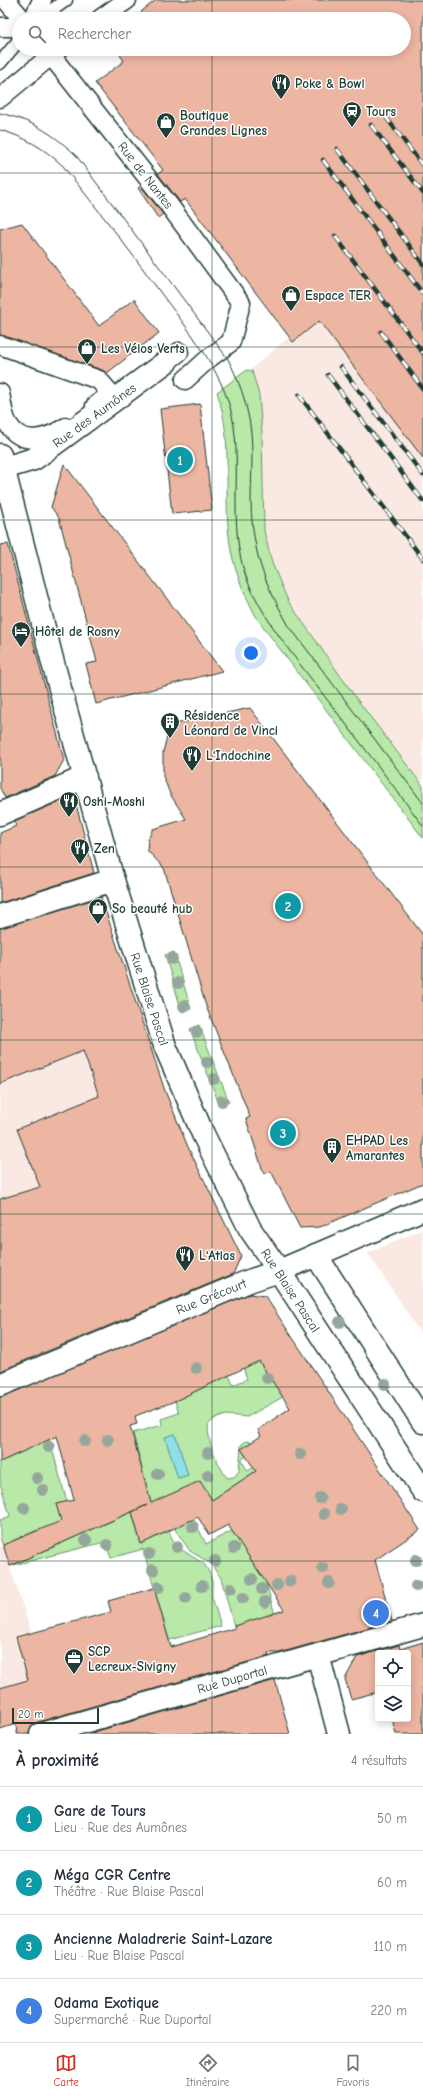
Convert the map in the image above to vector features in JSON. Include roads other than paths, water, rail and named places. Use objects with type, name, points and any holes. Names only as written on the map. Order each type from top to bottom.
[{"type":"street","points":[[6,0],[16,12]]},
{"type":"street","points":[[37,12],[42,0]]},
{"type":"street","points":[[110,12],[127,0]]},
{"type":"street","points":[[0,27],[12,27]]},
{"type":"street","points":[[0,98],[46,56]]},
{"type":"street","name":"Rue de Nantes","points":[[56,56],[170,205],[241,304],[231,342],[208,359],[185,380]]},
{"type":"street","points":[[0,345],[99,380],[111,394],[49,437],[28,439],[17,435],[8,423],[0,393]]},
{"type":"street","name":"Rue des Aumônes","points":[[2,462],[34,459],[172,357]]},
{"type":"street","name":"Rue Blaise Pascal","points":[[2,462],[53,663],[113,880],[145,988],[166,1050],[203,1134],[250,1229],[423,1491]]},
{"type":"street","points":[[0,814],[85,777]]},
{"type":"street","points":[[0,916],[113,880]]},
{"type":"street","name":"Rue Grécourt","points":[[0,1385],[249,1281],[279,1271],[423,1209]]},
{"type":"street","points":[[316,1254],[423,1422]]},
{"type":"street","name":"Rue Duportal","points":[[41,1734],[423,1625]]},
{"type":"street","points":[[318,1655],[339,1734]]},
{"type":"lane","points":[[50,12],[66,0]]},
{"type":"lane","points":[[0,63],[12,48]]},
{"type":"water","points":[[175,1434],[188,1475],[178,1478],[165,1437]]},
{"type":"tram line","points":[[0,113],[12,116],[40,128],[49,133],[75,154],[228,359],[241,390],[249,421],[252,444],[252,524],[258,557],[269,588],[289,626],[423,803]]},
{"type":"tram line","points":[[0,130],[18,136],[34,144],[63,166],[136,260],[192,335],[212,365],[227,398],[232,415],[235,437],[236,503],[239,548],[244,569],[252,591],[259,605],[284,644],[423,826]]},
{"type":"railway","points":[[385,116],[423,166]]},
{"type":"railway","points":[[371,125],[423,193]]},
{"type":"railway","points":[[337,149],[423,264]]},
{"type":"railway","points":[[323,160],[423,294]]},
{"type":"railway","points":[[335,236],[423,353]]},
{"type":"railway","points":[[381,332],[423,389]]},
{"type":"railway","points":[[341,367],[423,475]]},
{"type":"railway","points":[[328,375],[423,501]]},
{"type":"railway","points":[[299,395],[423,559]]},
{"type":"place","name":"Poke & Bowl","points":[[281,100]]},
{"type":"place","name":"Tours","points":[[352,128]]},
{"type":"place","name":"Boutique Grandes Lignes","points":[[166,139]]},
{"type":"place","name":"Espace TER","points":[[291,312]]},
{"type":"place","name":"Les Vélos Verts","points":[[87,365]]},
{"type":"place","name":"Gare de Tours","points":[[180,460]]},
{"type":"place","name":"Hôtel de Rosny","points":[[21,648]]},
{"type":"place","name":"Résidence Léonard de Vinci","points":[[170,739]]},
{"type":"place","name":"L'Indochine","points":[[192,772]]},
{"type":"place","name":"Oshi-Moshi","points":[[69,818]]},
{"type":"place","name":"Zen","points":[[80,865]]},
{"type":"place","name":"Méga CGR Centre","points":[[288,906]]},
{"type":"place","name":"So beauté hub","points":[[98,925]]},
{"type":"place","name":"Ancienne Maladrerie Saint-Lazare","points":[[283,1133]]},
{"type":"place","name":"EHPAD Les Amarantes","points":[[332,1164]]},
{"type":"place","name":"L'Atlas","points":[[185,1272]]},
{"type":"place","name":"Odama Exotique","points":[[376,1613]]},
{"type":"place","name":"SCP Lecreux-Sivigny","points":[[74,1675]]}]
